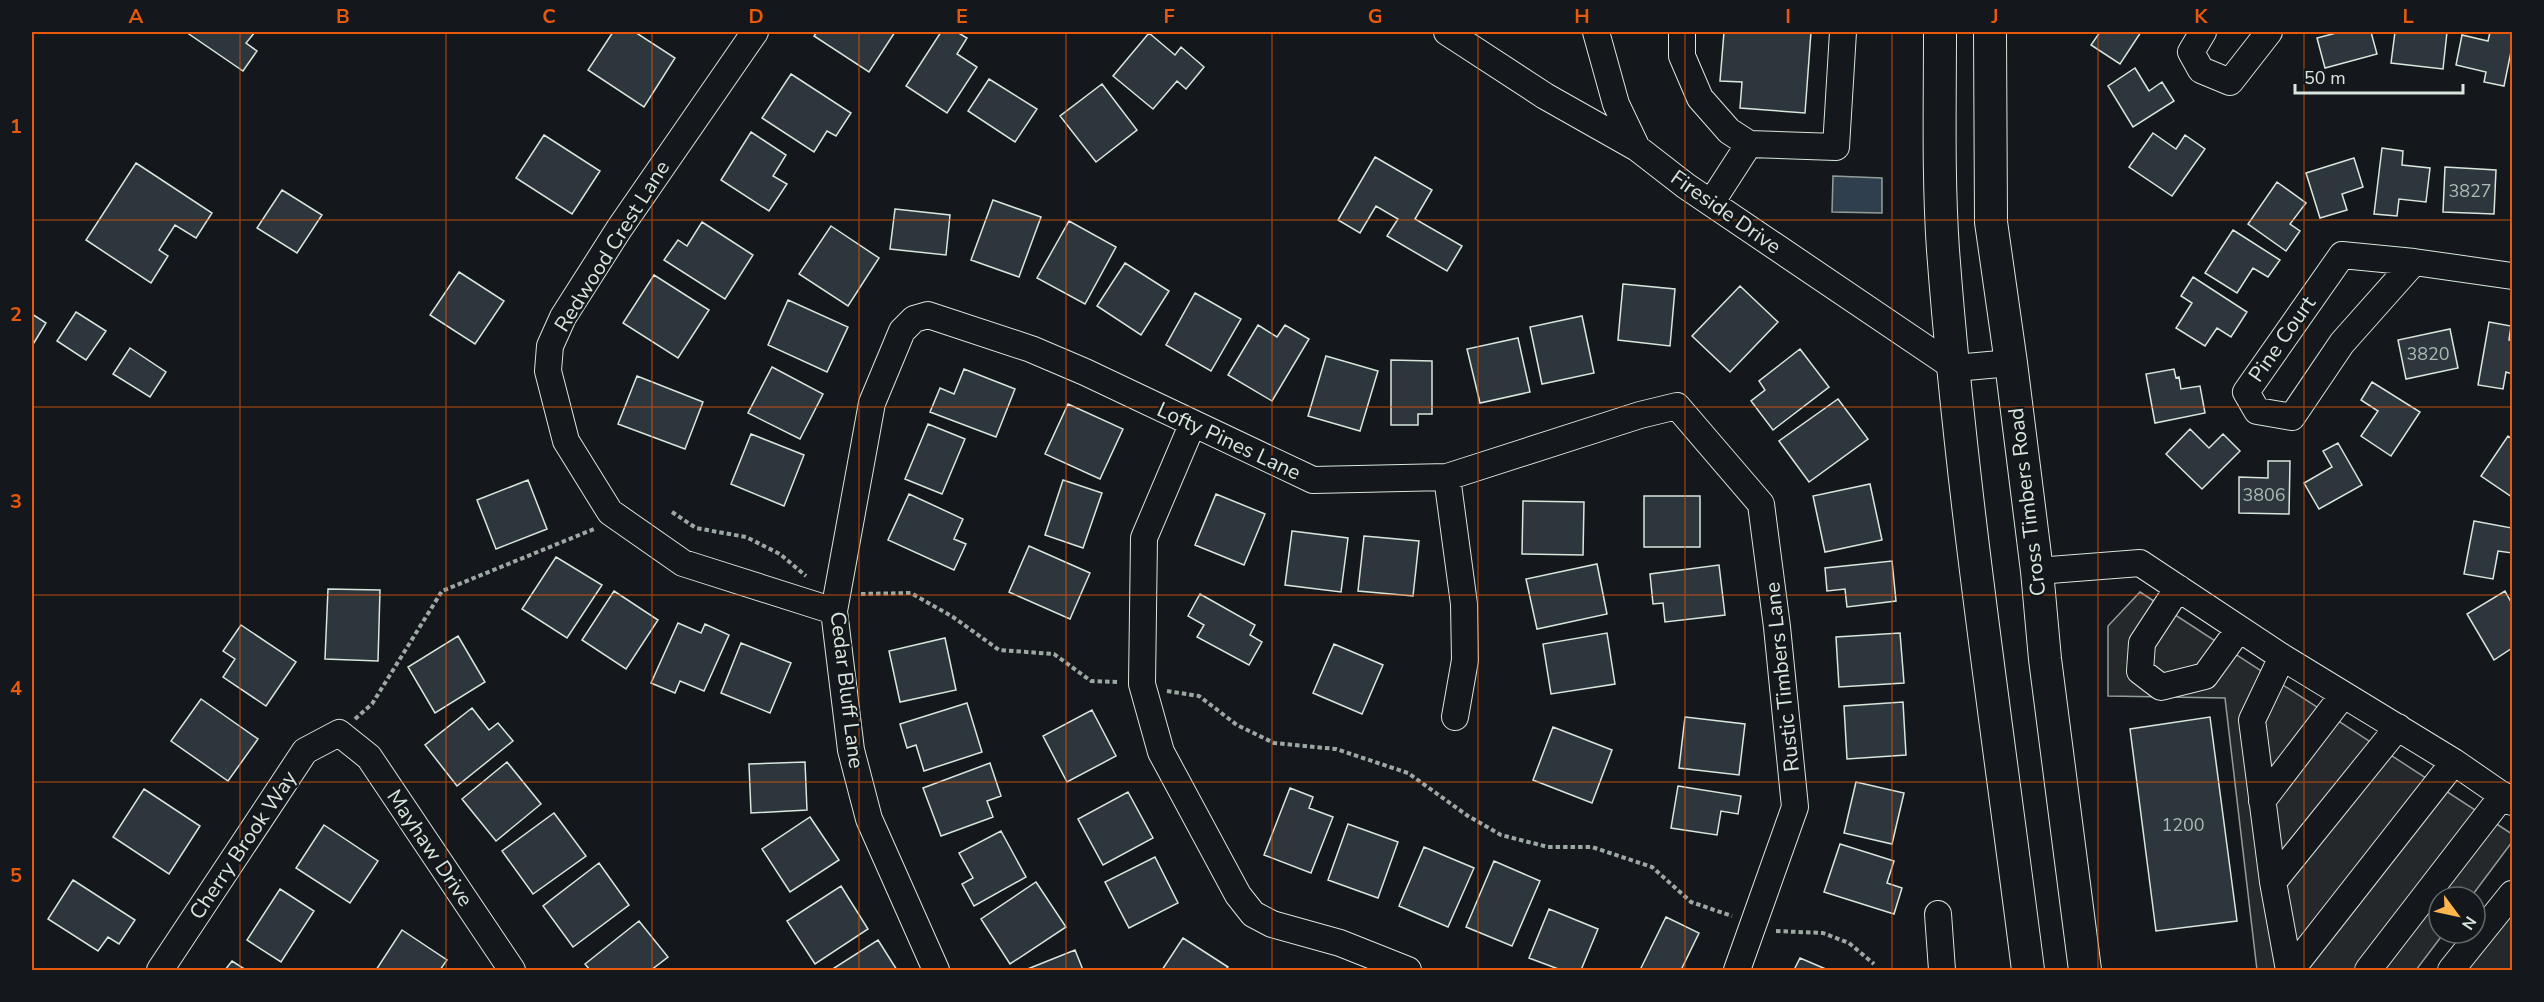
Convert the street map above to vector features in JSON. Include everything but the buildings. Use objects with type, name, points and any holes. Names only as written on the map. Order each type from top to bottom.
[{"type":"main road","points":[[1940,32],[1940,178],[1943,249],[1960,434],[2028,970]]},
{"type":"main road","name":"Cross Timbers Road","points":[[1990,32],[1991,222],[2011,363],[2037,571],[2044,659],[2085,970]]},
{"type":"street","name":"Redwood Crest Lane","points":[[755,32],[619,229],[563,317],[550,346],[548,371],[566,441],[610,512],[683,563],[836,600]]},
{"type":"street","name":"Fireside Drive","points":[[1447,32],[1545,96],[1637,148],[1712,203],[1955,368]]},
{"type":"street","points":[[1596,32],[1616,104],[1637,148]]},
{"type":"street","points":[[1682,32],[1682,56],[1700,98],[1729,131],[1749,144],[1836,147],[1844,32]]},
{"type":"street","points":[[2203,32],[2191,52],[2201,70],[2230,82],[2269,32]]},
{"type":"street","points":[[1712,203],[1749,144]]},
{"type":"street","name":"Pine Court","points":[[2414,262],[2342,342],[2292,417],[2257,411],[2246,392],[2342,255],[2414,262],[2512,276]]},
{"type":"street","name":"Lofty Pines Lane","points":[[902,330],[914,319],[928,315],[1031,349],[1313,480],[1448,477],[1640,415],[1677,406]]},
{"type":"street","name":"Cedar Bluff Lane","points":[[902,330],[872,403],[836,600],[851,750],[869,819],[936,970]]},
{"type":"street","points":[[1955,368],[2011,363]]},
{"type":"street","name":"Rustic Timbers Lane","points":[[1677,406],[1761,504],[1777,627],[1796,807],[1737,970]]},
{"type":"street","points":[[1192,425],[1144,538],[1142,684],[1161,752],[1238,895],[1253,914],[1272,924],[1340,943],[1408,970]]},
{"type":"street","points":[[1448,477],[1464,604],[1465,660],[1455,717]]},
{"type":"street","points":[[2037,571],[2140,563],[2282,657],[2454,762],[2508,799],[2368,970]]},
{"type":"street","points":[[2178,588],[2142,643],[2140,671],[2161,687],[2205,676],[2239,628]]},
{"type":"street","points":[[2282,657],[2252,720],[2273,882],[2290,970]]},
{"type":"street","points":[[2262,801],[2343,695]]},
{"type":"street","points":[[2273,882],[2398,727]]},
{"type":"street","name":"Cherry Brook Way","points":[[160,970],[305,751],[339,733]]},
{"type":"street","name":"Mayhaw Drive","points":[[339,733],[369,757],[512,970]]},
{"type":"street","points":[[2290,970],[2454,762]]},
{"type":"street","points":[[2451,970],[2512,894]]},
{"type":"street","points":[[1938,914],[1942,970]]},
{"type":"path","points":[[339,733],[372,705],[442,591],[601,526],[610,512]]},
{"type":"path","points":[[672,512],[696,528],[746,537],[780,554],[836,600],[859,594],[911,593],[953,617],[999,650],[1054,654],[1091,681],[1142,684],[1199,696],[1237,725],[1274,743],[1336,749],[1408,773],[1468,816],[1501,835],[1548,847],[1592,848],[1652,867],[1690,902],[1780,932],[1822,933],[1849,943],[1874,964]]},
{"type":"shaded area","points":[[2140,592],[2512,834],[2512,842],[2480,885],[2427,885],[2427,945],[2435,945],[2416,970],[2257,970],[2225,698],[2108,696],[2108,626]]},
{"type":"shaded area","points":[[2512,911],[2512,970],[2464,970],[2484,945],[2487,945],[2487,942]]},
{"type":"water","points":[[1833,176],[1882,178],[1882,213],[1832,212]]}]
